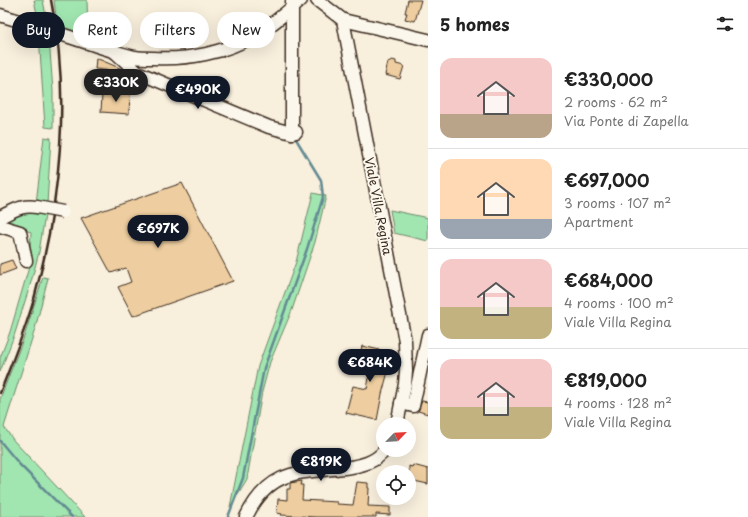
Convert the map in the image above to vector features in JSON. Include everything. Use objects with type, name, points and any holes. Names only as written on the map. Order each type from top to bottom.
[{"type":"street","points":[[317,0],[343,20],[428,40]]},
{"type":"street","points":[[113,50],[137,72],[270,127],[294,133],[295,2]]},
{"type":"street","points":[[0,15],[136,57],[167,59],[191,57],[231,47],[256,35],[295,2]]},
{"type":"street","name":"Viale Villa Regina","points":[[343,20],[405,341],[406,371],[398,417]]},
{"type":"street","points":[[0,217],[26,206],[63,212]]},
{"type":"street","points":[[0,226],[20,232],[26,261]]},
{"type":"street","points":[[401,404],[414,406],[428,335]]},
{"type":"street","points":[[246,517],[256,500],[264,490],[274,482],[300,472],[361,465],[378,457]]},
{"type":"green space","points":[[34,0],[43,0],[45,12],[37,12]]},
{"type":"green space","points":[[54,0],[87,0],[87,12],[73,12],[73,31],[65,28],[65,12],[55,12]]},
{"type":"green space","points":[[40,48],[50,48],[53,91],[53,128],[45,127]]},
{"type":"green space","points":[[44,137],[51,138],[47,204],[36,203]]},
{"type":"green space","points":[[313,193],[326,196],[315,242],[292,310],[270,362],[262,392],[247,479],[230,507],[258,366],[296,262]]},
{"type":"green space","points":[[390,210],[428,218],[428,241],[394,233]]},
{"type":"green space","points":[[26,212],[45,215],[39,252],[15,333],[0,372],[0,358],[10,332],[29,267],[31,232],[0,222]]},
{"type":"green space","points":[[43,277],[48,278],[35,329],[4,427],[14,441],[85,517],[0,517],[0,399],[24,337]]},
{"type":"building","points":[[408,0],[421,0],[415,21],[405,19]]},
{"type":"building","points":[[96,58],[122,69],[126,73],[124,72],[123,80],[112,78],[112,71],[95,69]]},
{"type":"building","points":[[392,60],[396,61],[396,64],[404,66],[400,79],[385,75],[388,62]]},
{"type":"building","points":[[115,92],[130,93],[129,114],[101,112],[102,94],[115,94]]},
{"type":"building","points":[[182,183],[233,281],[133,316],[118,287],[131,282],[126,268],[111,273],[81,218]]},
{"type":"building","points":[[12,260],[16,269],[0,275],[0,264]]},
{"type":"building","points":[[362,346],[393,353],[376,420],[346,413],[353,386],[367,389],[370,372],[357,370]]},
{"type":"building","points":[[422,401],[428,402],[428,414],[418,411]]},
{"type":"building","points":[[416,466],[428,469],[428,484],[416,481]]},
{"type":"building","points":[[302,481],[302,500],[337,502],[337,504],[353,505],[357,482],[368,483],[368,506],[390,507],[390,515],[376,514],[376,517],[316,517],[281,515],[282,514],[277,513],[278,499],[287,500],[287,489],[290,489],[290,483]]},
{"type":"waterway","points":[[228,517],[243,478],[264,368],[307,249],[323,197],[321,180],[296,139]]},
{"type":"waterway","points":[[0,441],[20,465],[72,517]]},
{"type":"railway","points":[[0,393],[34,299],[43,263],[56,188],[60,150],[60,74],[57,37],[51,0]]}]
